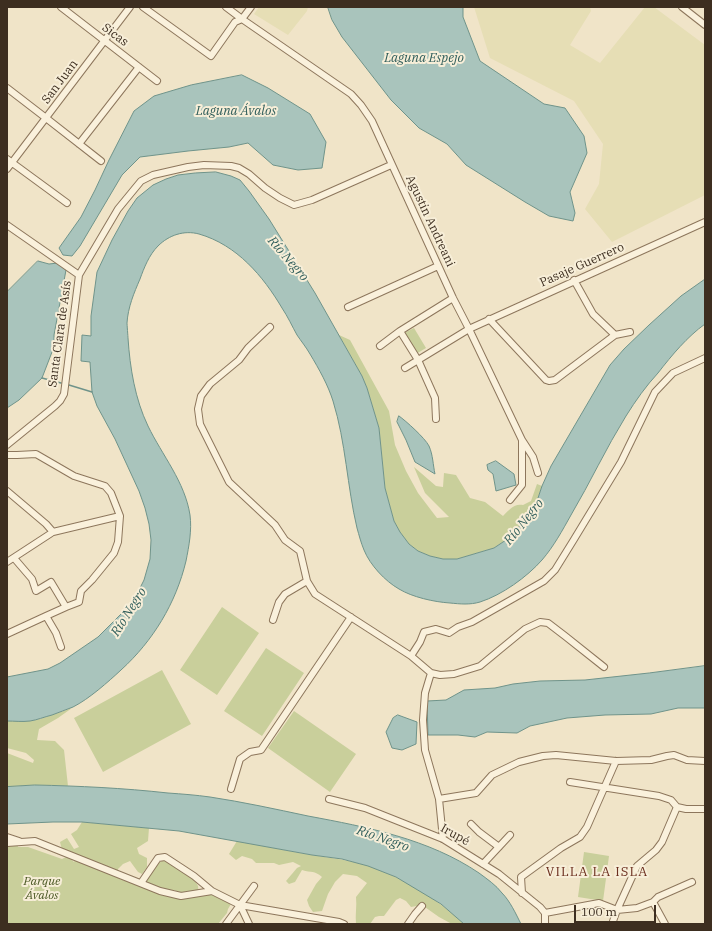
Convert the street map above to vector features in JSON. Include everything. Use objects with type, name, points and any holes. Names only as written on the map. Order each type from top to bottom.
[{"type":"street","name":"Sicas","points":[[61,7],[157,80]]},
{"type":"street","name":"San Juan","points":[[7,169],[9,161],[46,118],[130,7]]},
{"type":"street","points":[[143,7],[211,56],[235,22],[242,19],[250,7]]},
{"type":"street","name":"Agustín Andreani","points":[[226,7],[351,94],[372,121],[453,298],[522,440],[522,486],[510,500]]},
{"type":"street","points":[[682,7],[705,25]]},
{"type":"street","points":[[79,144],[138,67]]},
{"type":"street","points":[[7,88],[101,161]]},
{"type":"street","points":[[9,161],[67,203]]},
{"type":"street","name":"Santa Clara de Asís","points":[[7,445],[55,406],[64,394],[79,275],[118,209],[141,181],[153,175],[188,167],[204,165],[231,166],[239,168],[249,174],[265,188],[294,205],[312,200],[391,165]]},
{"type":"street","name":"Pasaje Guerrero","points":[[405,368],[469,329],[489,319],[705,222]]},
{"type":"street","points":[[7,225],[79,275]]},
{"type":"street","points":[[348,307],[438,266]]},
{"type":"street","points":[[574,280],[593,314],[615,335]]},
{"type":"street","points":[[380,346],[400,331],[453,298]]},
{"type":"street","points":[[489,319],[546,380],[549,381],[555,380],[615,335],[630,332]]},
{"type":"street","points":[[270,327],[248,348],[239,360],[210,384],[201,396],[198,409],[200,424],[229,482],[274,525],[285,540],[300,551],[306,581],[315,594],[411,656],[431,673],[440,675],[454,674],[480,666],[525,629],[540,622],[548,623],[604,667]]},
{"type":"street","points":[[400,331],[418,360],[435,398],[436,419]]},
{"type":"street","points":[[411,656],[420,642],[424,632],[436,628],[449,633],[458,627],[472,622],[544,581],[554,570],[573,541],[620,462],[656,392],[674,372],[703,359]]},
{"type":"street","points":[[522,440],[533,457],[538,473]]},
{"type":"street","points":[[7,455],[36,454],[74,476],[105,486],[111,493],[120,516],[118,542],[114,553],[92,580],[80,591],[79,602],[7,634]]},
{"type":"street","points":[[7,491],[46,524],[53,532]]},
{"type":"street","points":[[7,562],[53,532],[120,516]]},
{"type":"street","points":[[14,558],[32,579],[36,591],[51,582],[66,607]]},
{"type":"street","points":[[273,620],[279,602],[285,594],[306,581]]},
{"type":"street","points":[[46,616],[56,633],[61,647]]},
{"type":"street","points":[[231,788],[240,759],[250,752],[261,750],[351,617]]},
{"type":"street","points":[[431,673],[425,693],[423,720],[425,750],[439,799],[442,838]]},
{"type":"street","points":[[439,799],[476,793],[492,775],[519,762],[542,756],[556,755],[616,761],[652,760],[674,755],[687,760],[705,761]]},
{"type":"street","points":[[522,894],[521,877],[580,837],[587,827],[616,761]]},
{"type":"street","points":[[570,782],[659,796],[671,800],[677,807],[686,809],[705,809]]},
{"type":"street","name":"Irupé","points":[[329,799],[365,808],[442,838],[499,874],[540,907],[544,913]]},
{"type":"street","points":[[612,924],[637,866],[656,850],[662,842],[677,807]]},
{"type":"street","points":[[471,824],[499,848]]},
{"type":"street","points":[[483,864],[510,835]]},
{"type":"street","points":[[7,837],[21,842]]},
{"type":"street","points":[[7,843],[35,841],[160,891],[181,896],[212,890]]},
{"type":"street","points":[[141,883],[158,858],[165,857],[212,890],[240,904],[344,924]]},
{"type":"street","points":[[545,924],[544,913],[599,904],[617,910],[637,908],[653,902],[658,898],[692,882]]},
{"type":"street","points":[[226,924],[254,886]]},
{"type":"street","points":[[653,902],[665,924]]},
{"type":"street","points":[[240,904],[249,924]]},
{"type":"street","points":[[408,924],[422,906]]},
{"type":"shaded area","points":[[259,7],[308,7],[307,11],[288,35],[254,14]]},
{"type":"shaded area","points":[[474,7],[590,7],[591,11],[570,45],[600,63],[645,7],[654,7],[705,45],[705,195],[612,242],[585,209],[599,184],[603,144],[574,101],[490,58]]},
{"type":"green space","points":[[414,328],[426,348],[416,354],[404,333]]},
{"type":"green space","points":[[339,335],[350,340],[389,411],[395,445],[406,471],[418,493],[437,518],[449,517],[425,493],[414,467],[436,486],[443,487],[444,473],[456,475],[470,498],[485,502],[503,516],[514,506],[523,505],[531,501],[537,484],[542,486],[535,507],[506,540],[494,548],[457,559],[443,559],[430,556],[418,551],[409,544],[394,521],[385,488],[379,428],[367,388]]},
{"type":"green space","points":[[222,607],[259,633],[217,695],[180,670]]},
{"type":"green space","points":[[266,648],[304,673],[262,736],[224,711]]},
{"type":"green space","points":[[162,670],[191,724],[103,772],[74,718]]},
{"type":"green space","points":[[72,708],[39,729],[37,740],[55,741],[64,750],[68,786],[35,785],[7,787],[7,753],[33,763],[34,760],[26,753],[7,748],[7,721],[29,721],[40,719]]},
{"type":"green space","points":[[294,711],[356,754],[330,792],[268,748]]},
{"type":"green space","name":"Parque Ávalos","points":[[82,822],[149,828],[148,841],[137,848],[139,854],[147,858],[147,867],[142,874],[138,872],[130,861],[123,864],[118,869],[120,879],[125,881],[128,880],[131,883],[171,897],[179,898],[175,890],[160,889],[153,887],[146,882],[155,866],[164,860],[193,877],[198,886],[199,896],[211,893],[231,904],[227,913],[218,924],[7,924],[7,845],[28,847],[62,859],[68,856],[74,862],[76,858],[62,850],[60,842],[67,838],[74,849],[79,847],[71,834],[77,830]]},
{"type":"green space","points":[[237,841],[369,866],[420,890],[443,906],[464,924],[450,924],[422,905],[411,907],[406,901],[400,898],[396,900],[384,916],[375,917],[370,924],[356,924],[356,897],[367,883],[357,876],[343,874],[335,882],[328,894],[322,911],[313,912],[307,900],[316,884],[322,877],[315,872],[302,870],[295,882],[289,884],[286,881],[297,868],[301,866],[293,862],[279,865],[274,863],[256,863],[252,859],[242,856],[236,860],[229,854]]},
{"type":"green space","points":[[584,852],[609,856],[603,901],[578,897]]},
{"type":"water","name":"Laguna Espejo","points":[[328,7],[463,7],[463,17],[480,61],[544,104],[565,108],[584,136],[587,153],[570,192],[575,213],[573,221],[549,216],[525,202],[466,165],[447,144],[419,128],[391,100],[342,37],[332,20]]},
{"type":"water","name":"Laguna Ávalos","points":[[242,75],[268,88],[310,114],[326,142],[322,168],[298,170],[273,165],[248,143],[229,147],[140,157],[122,175],[80,246],[72,256],[63,255],[59,248],[81,217],[134,111],[154,96],[191,85]]},
{"type":"water","name":"Río Negro","points":[[216,172],[240,180],[249,191],[269,219],[315,293],[362,376],[379,428],[385,488],[394,521],[409,544],[418,551],[430,556],[443,559],[457,559],[494,548],[506,540],[515,531],[535,507],[551,466],[610,365],[624,349],[681,296],[705,279],[705,324],[680,347],[637,399],[619,428],[558,538],[536,566],[522,579],[505,590],[480,602],[465,604],[437,602],[404,592],[394,586],[378,572],[367,556],[357,528],[341,433],[331,395],[323,377],[275,296],[248,263],[237,254],[213,239],[193,233],[182,233],[172,236],[162,242],[152,253],[147,262],[132,300],[127,323],[132,372],[136,394],[143,416],[178,480],[190,515],[191,526],[189,544],[182,577],[162,620],[153,634],[133,659],[98,690],[73,707],[52,715],[30,721],[7,721],[7,677],[48,669],[60,663],[98,637],[129,606],[144,580],[150,559],[151,540],[145,508],[139,491],[115,439],[97,406],[92,392],[90,362],[81,361],[82,335],[91,336],[91,316],[97,272],[112,240],[137,198],[153,185],[178,175]]},
{"type":"water","points":[[38,261],[49,264],[58,263],[66,270],[54,335],[54,350],[42,378],[19,400],[7,408],[7,292]]},
{"type":"water","points":[[399,416],[420,434],[429,446],[435,474],[415,462],[397,422]]},
{"type":"water","points":[[496,461],[514,474],[516,485],[496,491],[493,474],[488,470],[487,465]]},
{"type":"water","points":[[705,666],[705,708],[678,708],[651,714],[567,718],[530,726],[517,733],[487,732],[475,737],[458,735],[428,735],[427,701],[446,700],[464,690],[495,688],[540,681],[585,680]]},
{"type":"water","points":[[398,715],[417,722],[416,744],[402,750],[392,748],[386,732],[393,718]]},
{"type":"water","name":"Río Negro","points":[[35,785],[118,789],[210,797],[247,803],[353,825],[397,836],[439,851],[460,861],[479,873],[505,896],[521,924],[464,924],[441,904],[396,877],[368,866],[342,859],[179,831],[82,822],[7,824],[7,787]]},
{"type":"waterway","points":[[42,378],[61,383]]},
{"type":"waterway","points":[[69,385],[92,392]]},
{"type":"district","name":"VILLA LA ISLA","points":[[597,872]]}]
